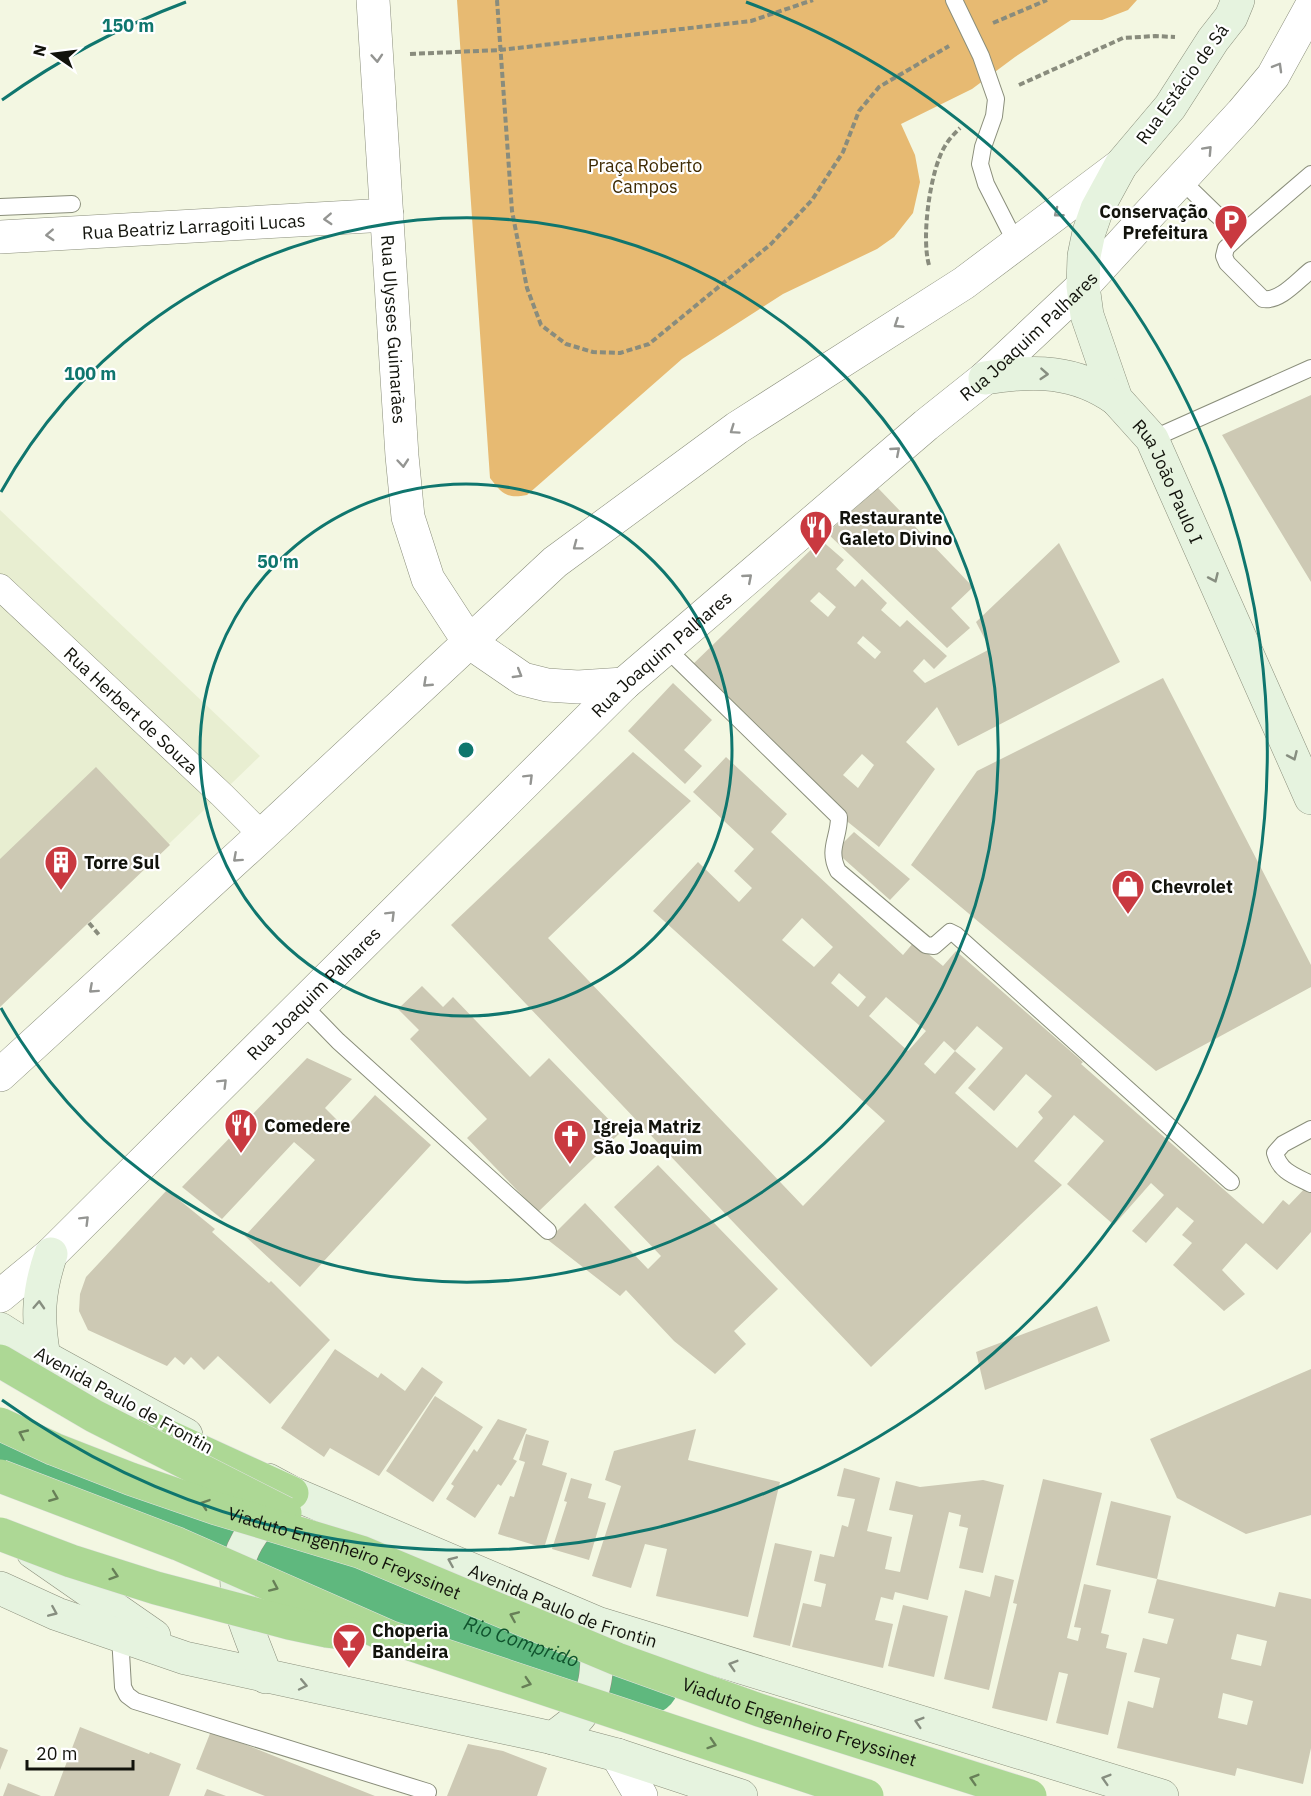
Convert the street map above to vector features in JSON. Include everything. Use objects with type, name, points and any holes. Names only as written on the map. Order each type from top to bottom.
[{"type":"highway","points":[[0,1361],[62,1386],[292,1493]]},
{"type":"highway","points":[[0,1361],[94,1416],[361,1552]]},
{"type":"highway","name":"Viaduto Engenheiro Freyssinet","points":[[0,1424],[54,1449],[131,1479],[215,1508],[361,1552],[617,1659],[759,1710],[1030,1796]]},
{"type":"highway","points":[[0,1476],[178,1544],[392,1638],[867,1796]]},
{"type":"highway","points":[[0,1531],[71,1561],[156,1588],[327,1631],[392,1638]]},
{"type":"main road","name":"Rua Estácio de Sá","points":[[1121,165],[1170,107],[1213,40],[1231,17],[1238,0]]},
{"type":"main road","name":"Rua João Paulo I","points":[[1121,165],[1097,210],[1089,232],[1084,256],[1083,286],[1087,315],[1116,399],[1152,439],[1311,798]]},
{"type":"main road","points":[[986,378],[1015,373],[1074,378],[1099,387],[1116,399]]},
{"type":"main road","points":[[44,1357],[39,1332],[38,1305],[42,1279],[51,1254]]},
{"type":"main road","name":"Avenida Paulo de Frontin","points":[[0,1329],[44,1357],[292,1493],[597,1623],[1162,1796]]},
{"type":"main road","points":[[266,1677],[242,1612],[236,1573],[241,1553],[256,1527],[292,1493]]},
{"type":"main road","points":[[0,1531],[184,1658]]},
{"type":"main road","points":[[0,1588],[57,1614],[184,1658],[553,1738],[616,1755],[741,1796]]},
{"type":"main road","points":[[553,1738],[598,1702],[616,1675],[610,1664],[597,1623]]},
{"type":"main road","points":[[610,1664],[647,1638]]},
{"type":"main road","points":[[598,1702],[616,1755]]},
{"type":"street","name":"Rua Ulysses Guimarães","points":[[373,0],[402,456],[408,517],[428,579],[469,642]]},
{"type":"street","name":"Rua Joaquim Palhares","points":[[0,1296],[51,1254],[624,684],[926,425],[986,378],[1083,286],[1273,76],[1311,7]]},
{"type":"street","points":[[0,1075],[262,836],[555,562],[737,428],[964,283],[1121,165]]},
{"type":"street","name":"Rua Beatriz Larragoiti Lucas","points":[[0,237],[387,215]]},
{"type":"street","name":"Rua Herbert de Souza","points":[[0,587],[222,795],[262,836]]},
{"type":"street","points":[[469,642],[523,679],[547,685],[578,687],[624,684]]},
{"type":"street","points":[[616,1755],[641,1796]]},
{"type":"lane","points":[[954,0],[981,56],[996,99],[994,116],[983,147],[980,164],[986,184],[1017,245]]},
{"type":"lane","points":[[1311,174],[1226,248],[1224,256],[1227,263],[1263,299],[1269,300],[1278,296],[1311,270]]},
{"type":"lane","points":[[1181,180],[1240,235]]},
{"type":"lane","points":[[0,207],[72,204]]},
{"type":"lane","points":[[1152,439],[1311,368]]},
{"type":"lane","points":[[666,648],[839,817],[839,831],[833,846],[833,860],[838,871],[926,945],[934,946],[951,932],[956,935],[1231,1182]]},
{"type":"lane","points":[[302,1004],[338,1041],[548,1231]]},
{"type":"lane","points":[[1311,1129],[1283,1144],[1275,1153],[1278,1164],[1311,1184]]},
{"type":"lane","points":[[120,1636],[123,1687],[127,1695],[135,1701],[428,1792]]},
{"type":"path","points":[[497,0],[513,211],[527,288],[541,325],[566,344],[593,352],[620,353],[649,344],[771,244],[812,200],[843,152],[859,111],[879,87],[971,34],[1047,0]]},
{"type":"path","points":[[376,55],[500,50],[751,21],[813,0]]},
{"type":"path","points":[[940,297],[928,260],[927,220],[931,181],[945,146],[969,117],[1016,86],[1123,38],[1155,36],[1213,40]]},
{"type":"shaded area","points":[[0,510],[260,756],[0,1007]]},
{"type":"green space","name":"Praça Roberto Campos","points":[[457,0],[1137,0],[1128,10],[1102,20],[1071,20],[972,89],[901,124],[915,155],[920,182],[913,213],[894,237],[877,249],[783,294],[682,359],[527,495],[510,496],[498,488],[490,478]]},
{"type":"building","points":[[1311,395],[1311,582],[1222,435]]},
{"type":"building","points":[[878,488],[973,587],[951,608],[970,628],[947,648],[827,533]]},
{"type":"building","points":[[821,540],[844,560],[836,569],[855,587],[862,579],[887,603],[881,610],[900,627],[907,620],[947,656],[934,669],[924,659],[913,671],[925,683],[990,649],[976,622],[1059,543],[1120,662],[958,746],[937,707],[906,742],[935,769],[879,847],[838,814],[690,667]],"holes":[[[819,592],[836,607],[828,617],[810,601]],[[863,636],[881,652],[875,659],[857,643]],[[862,754],[874,765],[858,788],[843,775]]]},
{"type":"building","name":"Chevrolet","points":[[1163,678],[1311,965],[1311,987],[1156,1071],[911,865],[977,771]]},
{"type":"building","points":[[673,683],[712,720],[684,750],[702,766],[685,784],[628,731]]},
{"type":"building","points":[[633,752],[691,801],[548,938],[803,1206],[885,1121],[653,911],[698,862],[739,902],[752,888],[734,871],[754,849],[693,792],[726,757],[787,814],[771,832],[903,955],[914,942],[943,966],[956,951],[1263,1224],[1283,1200],[1289,1205],[1309,1184],[1311,1186],[1311,1232],[1277,1270],[1246,1243],[1222,1270],[1245,1294],[1224,1311],[1173,1265],[1192,1243],[1182,1235],[1194,1221],[1177,1207],[1146,1243],[1132,1231],[1164,1195],[1151,1183],[1114,1225],[1067,1184],[1104,1141],[1074,1115],[1034,1161],[1062,1185],[871,1367],[451,925]],"holes":[[[802,918],[833,947],[814,967],[782,940]],[[839,973],[866,997],[858,1007],[831,983]],[[886,997],[926,1031],[908,1051],[869,1016]],[[977,1026],[1003,1048],[968,1088],[994,1111],[1026,1074],[1052,1096],[1038,1112],[1043,1118],[1017,1148],[955,1093],[976,1069],[955,1051]],[[944,1041],[955,1051],[935,1074],[924,1064]]]},
{"type":"building","name":"Torre Sul","points":[[96,767],[170,845],[0,1007],[0,859]]},
{"type":"building","points":[[854,832],[910,879],[890,900],[835,851]]},
{"type":"building","points":[[422,986],[443,1007],[453,997],[530,1077],[549,1058],[621,1132],[538,1212],[467,1138],[487,1119],[410,1039],[419,1030],[398,1009]]},
{"type":"building","points":[[307,1058],[352,1079],[325,1108],[345,1128],[375,1095],[431,1145],[300,1287],[245,1236],[315,1160],[294,1142],[222,1219],[182,1187]]},
{"type":"building","points":[[658,1165],[778,1289],[734,1331],[746,1344],[715,1374],[674,1341],[626,1290],[620,1296],[548,1240],[585,1203],[648,1269],[661,1256],[614,1207]]},
{"type":"building","points":[[167,1190],[215,1229],[212,1232],[269,1283],[271,1281],[330,1340],[270,1404],[218,1356],[204,1370],[191,1357],[184,1365],[175,1357],[167,1366],[88,1330],[79,1311],[80,1294],[86,1277]]},
{"type":"building","points":[[1097,1306],[1110,1341],[985,1390],[976,1352]]},
{"type":"building","points":[[335,1349],[378,1378],[381,1373],[405,1391],[422,1367],[443,1382],[379,1476],[330,1448],[324,1457],[281,1428]]},
{"type":"building","points":[[1311,1369],[1311,1515],[1246,1534],[1177,1498],[1150,1439]]},
{"type":"building","points":[[435,1396],[483,1427],[433,1502],[386,1471]]},
{"type":"building","points":[[498,1419],[527,1429],[513,1459],[517,1461],[501,1486],[498,1484],[475,1518],[446,1499],[454,1486],[451,1484],[474,1449],[477,1452]]},
{"type":"building","points":[[696,1429],[688,1460],[780,1482],[748,1617],[656,1596],[667,1549],[645,1544],[631,1588],[592,1576],[621,1486],[605,1480],[614,1451]]},
{"type":"building","points":[[526,1434],[549,1441],[542,1465],[567,1473],[544,1548],[498,1534],[510,1496],[514,1497],[525,1462],[519,1460]]},
{"type":"building","points":[[844,1468],[880,1478],[867,1531],[892,1537],[885,1569],[900,1572],[913,1515],[889,1510],[896,1481],[920,1487],[983,1480],[1004,1485],[983,1573],[959,1568],[968,1528],[959,1526],[961,1515],[949,1512],[928,1600],[895,1592],[893,1600],[881,1597],[875,1620],[893,1624],[883,1668],[792,1647],[803,1603],[821,1607],[826,1584],[814,1581],[820,1554],[834,1557],[842,1525],[848,1527],[855,1499],[837,1496]]},
{"type":"building","points":[[571,1478],[592,1484],[588,1498],[606,1503],[589,1560],[552,1549],[567,1502],[564,1501]]},
{"type":"building","points":[[1043,1479],[1102,1493],[1067,1638],[1078,1641],[1081,1628],[1074,1627],[1084,1584],[1111,1590],[1101,1633],[1109,1635],[1106,1648],[1127,1653],[1108,1735],[1056,1723],[1068,1674],[1059,1672],[1047,1721],[992,1708],[1017,1604],[1013,1603]]},
{"type":"building","points":[[1111,1501],[1171,1516],[1157,1579],[1096,1565]]},
{"type":"building","points":[[775,1543],[812,1551],[790,1646],[753,1637]]},
{"type":"building","points":[[995,1575],[1014,1580],[989,1690],[944,1679],[965,1590],[990,1597]]},
{"type":"building","points":[[1157,1579],[1275,1607],[1279,1592],[1311,1599],[1311,1748],[1303,1784],[1237,1768],[1235,1776],[1117,1748],[1128,1701],[1153,1708],[1160,1678],[1134,1672],[1143,1638],[1167,1644],[1174,1619],[1148,1613]],"holes":[[[1237,1634],[1267,1641],[1261,1666],[1231,1659]],[[1223,1693],[1253,1701],[1247,1725],[1218,1718]]]},
{"type":"building","points":[[903,1605],[948,1616],[934,1677],[888,1666]]},
{"type":"building","points":[[80,1727],[181,1764],[169,1796],[54,1796]]},
{"type":"building","points":[[211,1731],[375,1796],[265,1796],[196,1769]]},
{"type":"building","points":[[468,1744],[503,1751],[547,1768],[537,1796],[447,1796]]},
{"type":"building","points":[[0,1747],[8,1750],[0,1770]]},
{"type":"building","points":[[8,1783],[41,1796],[3,1796]]},
{"type":"building","points":[[207,1789],[226,1796],[204,1796]]},
{"type":"waterway","name":"Rio Comprido","points":[[0,1450],[156,1517],[647,1683]]},
{"type":"place","name":"Conservação Prefeitura","points":[[1231,250]]},
{"type":"place","name":"Restaurante Galeto Divino","points":[[816,556]]},
{"type":"place","name":"Torre Sul","points":[[61,891]]},
{"type":"place","name":"Chevrolet","points":[[1128,915]]},
{"type":"place","name":"Comedere","points":[[241,1154]]},
{"type":"place","name":"Igreja Matriz São Joaquim","points":[[570,1165]]},
{"type":"place","name":"Choperia Bandeira","points":[[349,1669]]}]
